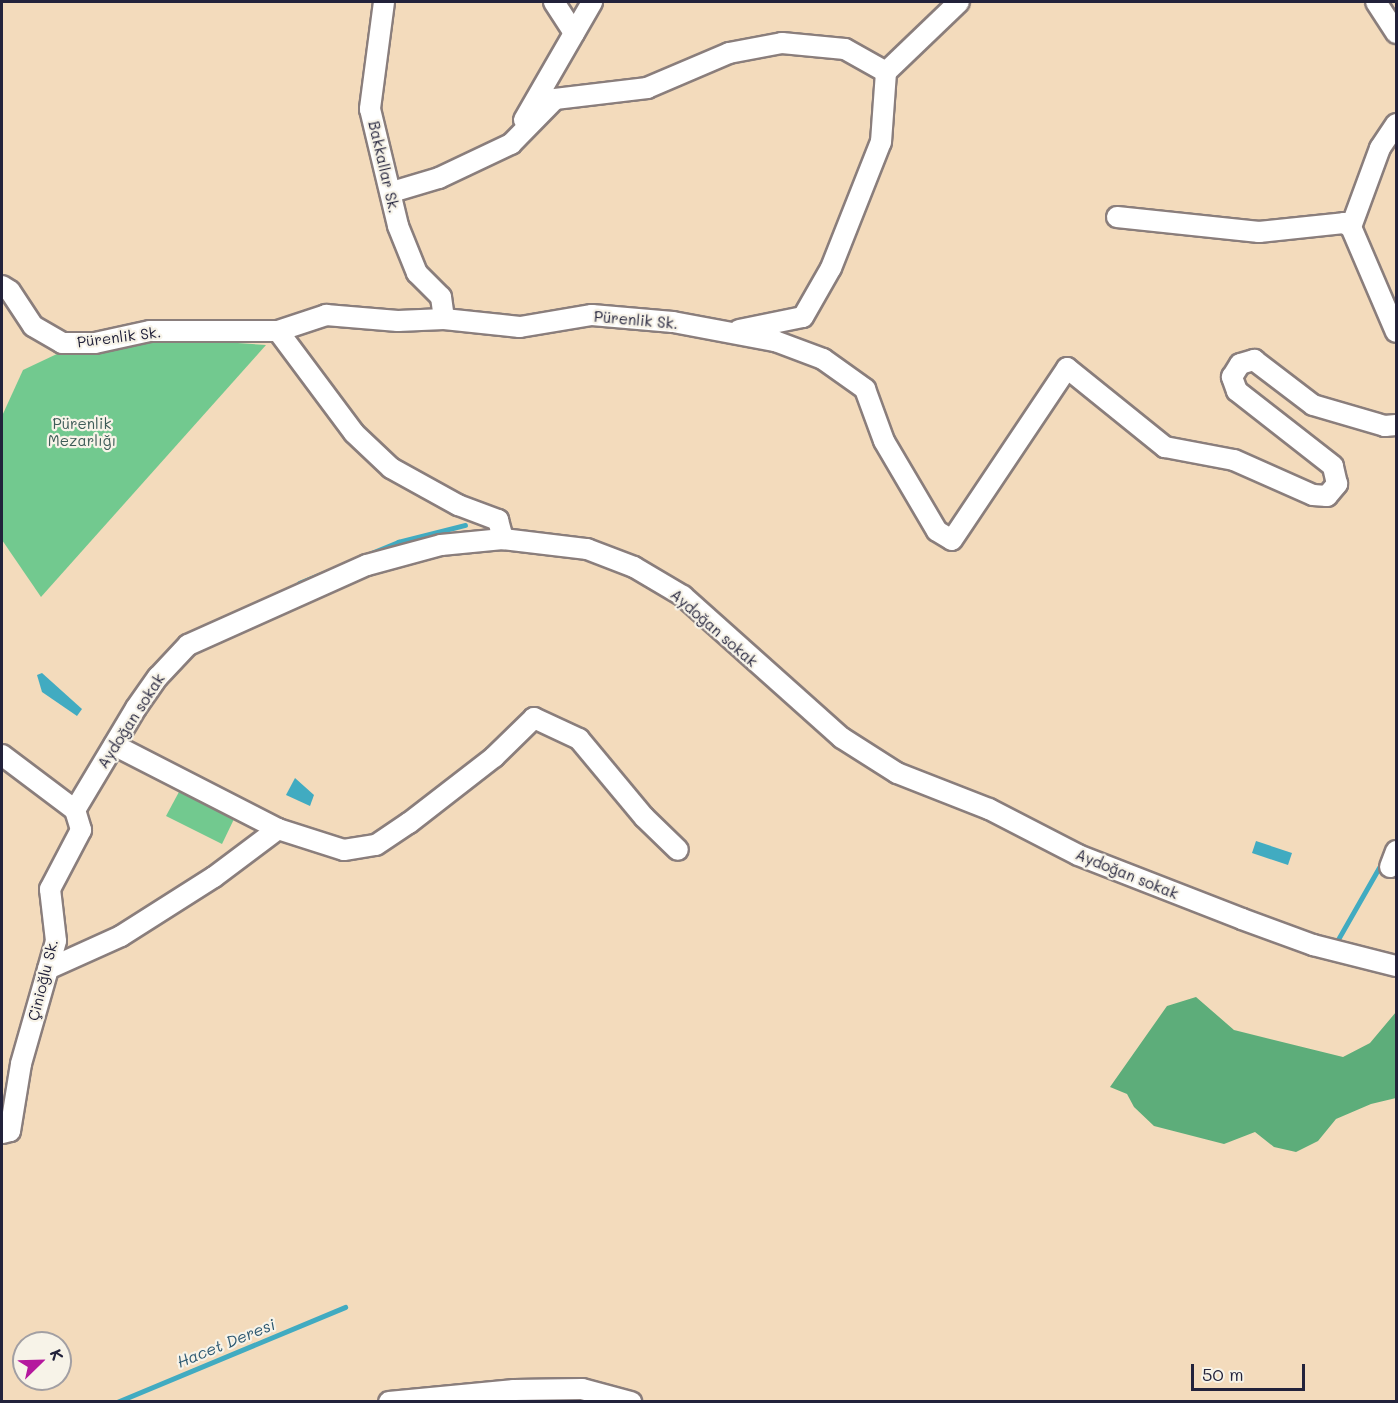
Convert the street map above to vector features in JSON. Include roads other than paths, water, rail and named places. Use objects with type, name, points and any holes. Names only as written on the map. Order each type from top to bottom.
[{"type":"street","name":"Bakkallar Sk.","points":[[384,2],[370,109],[392,192],[398,226],[417,273],[441,297],[444,319]]},
{"type":"street","points":[[554,2],[574,33]]},
{"type":"street","points":[[511,144],[592,2]]},
{"type":"street","points":[[728,333],[803,317],[831,268],[881,142],[886,72],[959,2]]},
{"type":"street","points":[[1376,2],[1396,33]]},
{"type":"street","points":[[392,192],[438,178],[511,144],[555,99],[647,88],[729,53],[782,43],[845,49],[886,72]]},
{"type":"street","points":[[1396,124],[1380,148],[1351,227],[1396,332]]},
{"type":"street","points":[[1117,217],[1259,232],[1336,221],[1351,227]]},
{"type":"street","name":"Pürenlik Sk.","points":[[2,286],[10,291],[33,326],[62,343],[95,343],[150,331],[278,331],[326,315],[398,321],[444,319],[520,327],[592,315],[673,322],[775,341],[823,358],[864,389],[884,441],[937,531],[952,540],[1067,368],[1165,447],[1234,460],[1313,495],[1328,496],[1337,484],[1333,466],[1237,391],[1232,377],[1239,364],[1254,360],[1313,405],[1385,426],[1396,425]]},
{"type":"street","points":[[278,331],[354,433],[391,468],[458,505],[498,520],[503,539]]},
{"type":"street","name":"Aydoğan sokak","points":[[75,810],[158,677],[188,645],[367,565],[441,545],[503,539],[587,549],[634,567],[682,596],[842,738],[897,773],[989,809],[1078,855],[1242,919],[1313,945],[1396,966]]},
{"type":"street","points":[[114,745],[278,830],[344,850],[376,845],[494,757],[534,718],[579,739],[644,817],[678,850]]},
{"type":"street","points":[[2,756],[75,810]]},
{"type":"street","name":"Çinioğlu Sk.","points":[[2,1133],[10,1131],[21,1064],[56,941],[50,889],[81,830],[75,810]]},
{"type":"street","points":[[48,969],[122,936],[214,877],[278,830]]},
{"type":"street","points":[[388,1401],[513,1390],[582,1389],[631,1401]]},
{"type":"water","points":[[42,673],[82,709],[77,716],[42,692],[37,675]]},
{"type":"water","points":[[295,778],[314,795],[310,806],[286,795]]},
{"type":"water","points":[[1256,841],[1292,853],[1288,865],[1252,853]]},
{"type":"waterway","points":[[364,556],[398,542],[465,525]]},
{"type":"waterway","points":[[299,583],[346,564]]},
{"type":"waterway","points":[[1336,943],[1384,859]]},
{"type":"waterway","name":"Hacet Deresi","points":[[117,1402],[345,1307]]},
{"type":"park label","name":"Pürenlik Mezarlığı","points":[[82,432]]}]
